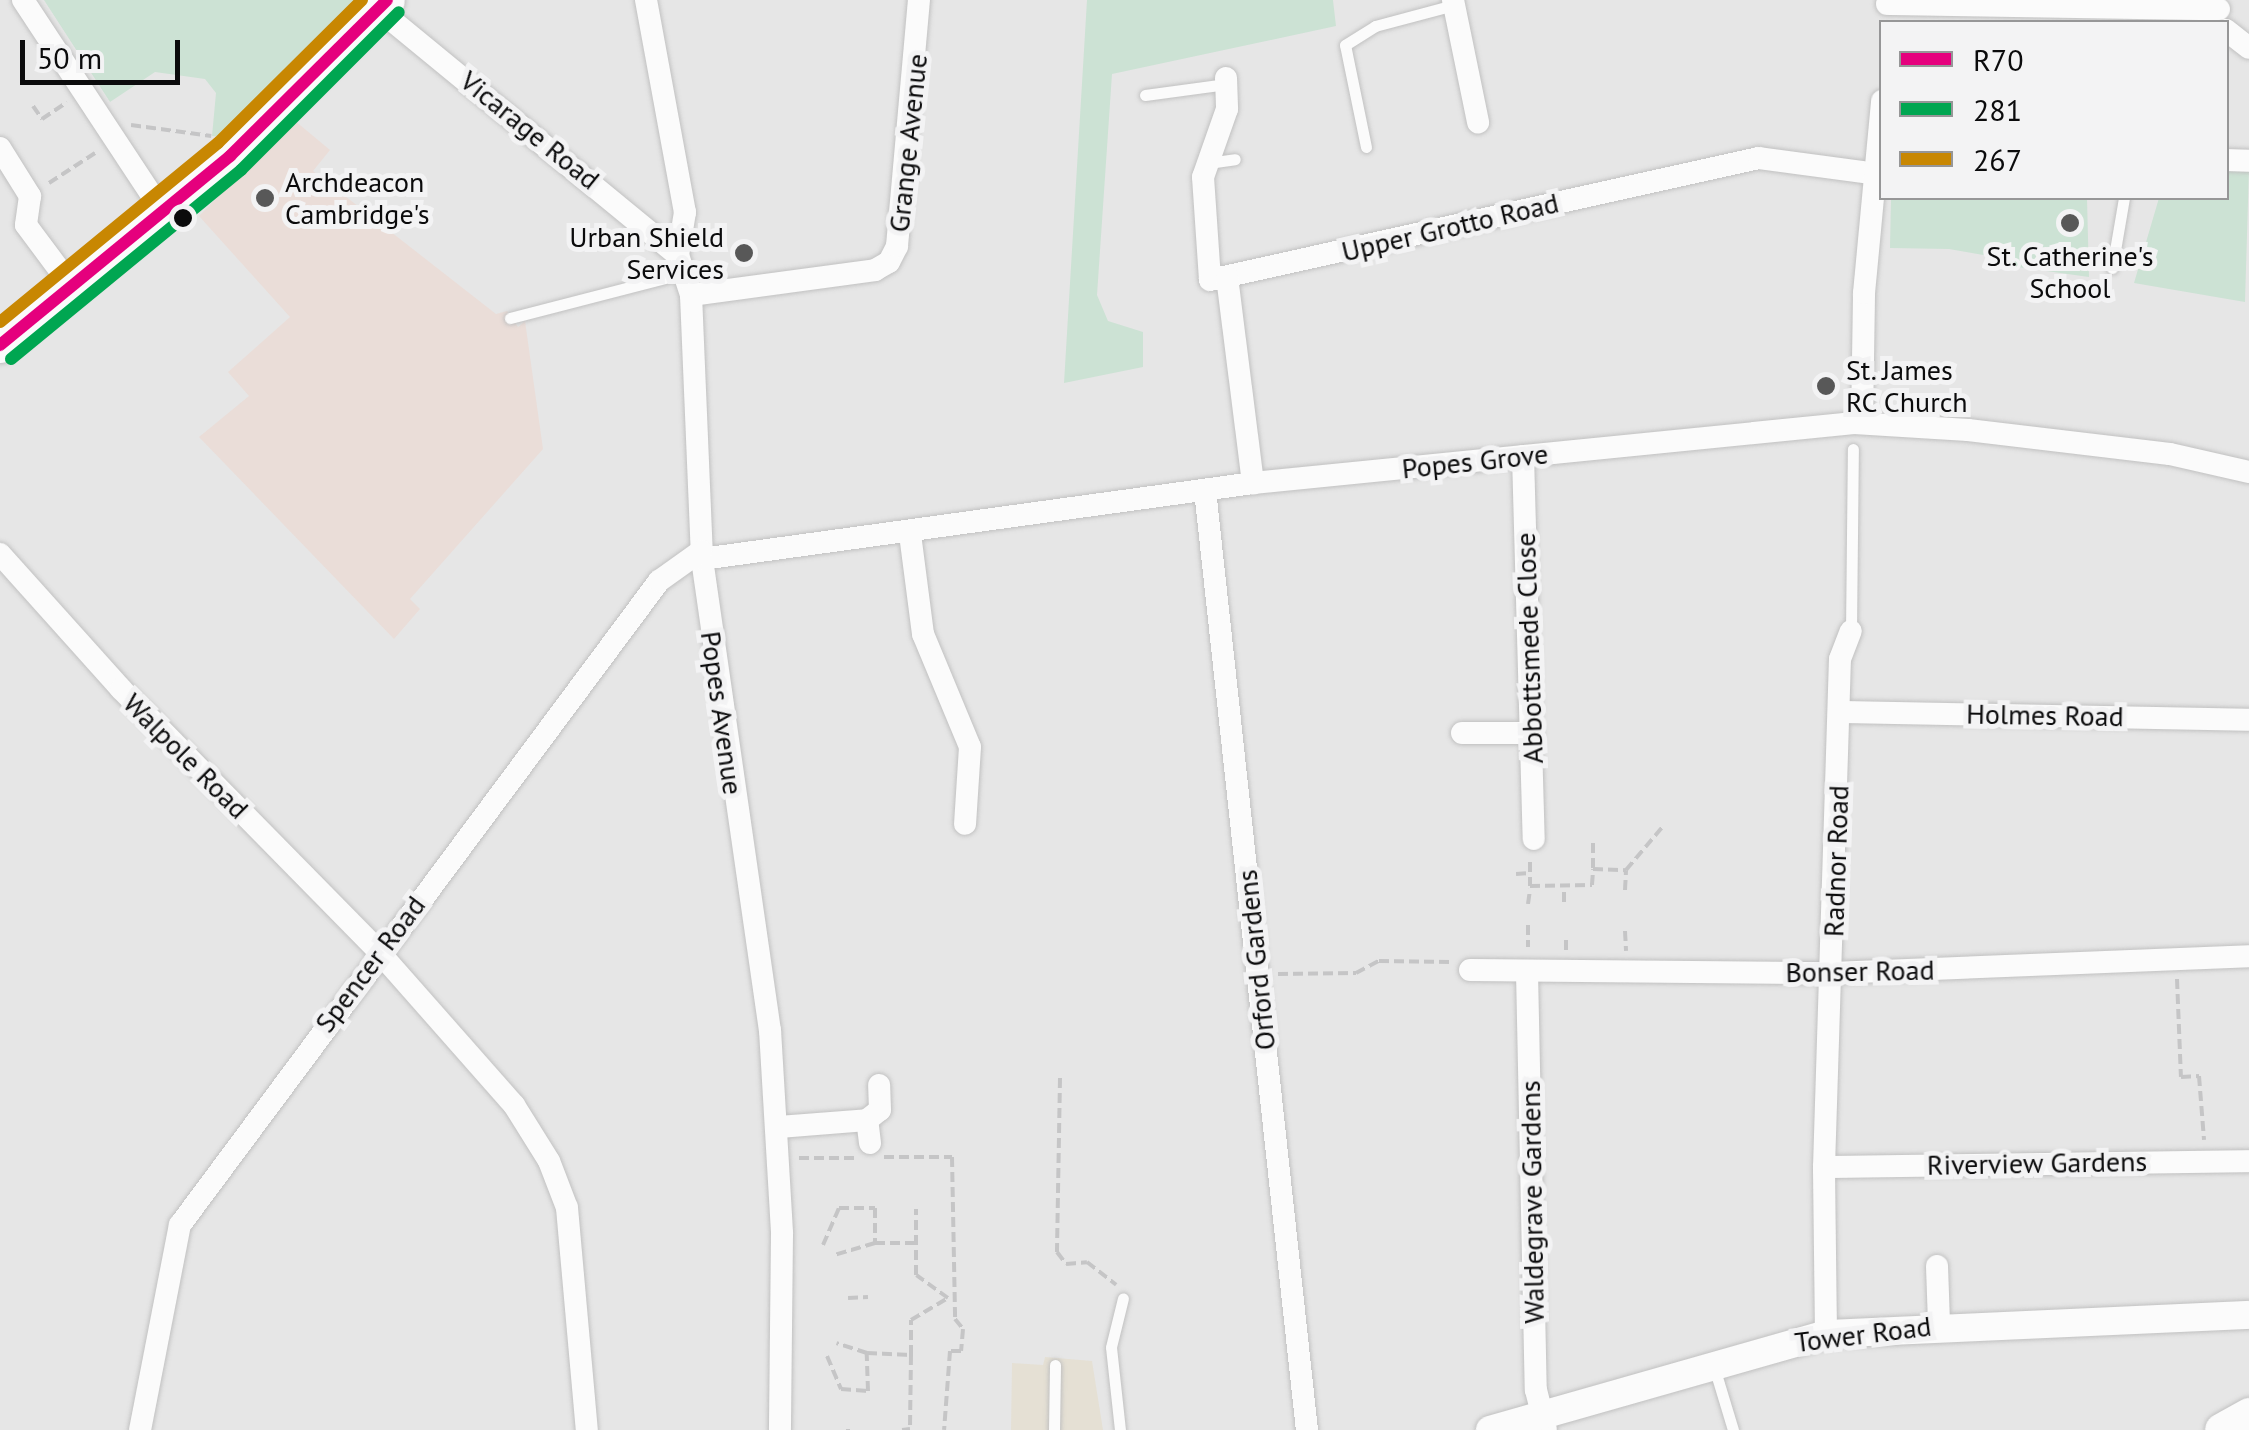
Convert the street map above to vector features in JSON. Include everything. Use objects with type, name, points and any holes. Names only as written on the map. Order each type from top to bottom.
[{"type":"main road","points":[[0,345],[164,214],[383,4]]},
{"type":"main road","points":[[2222,1430],[2249,1415]]},
{"type":"street","points":[[23,0],[164,214]]},
{"type":"street","name":"Popes Avenue","points":[[646,0],[685,212],[684,274],[702,555],[756,924],[778,1126],[780,1430]]},
{"type":"street","name":"Grange Avenue","points":[[684,274],[875,270],[889,262],[897,246],[919,0]]},
{"type":"street","points":[[1454,3],[1478,122]]},
{"type":"street","name":"Vicarage Road","points":[[383,4],[684,274]]},
{"type":"street","points":[[1887,9],[2222,15]]},
{"type":"street","points":[[2229,24],[2249,48]]},
{"type":"street","points":[[1226,81],[1227,109],[1203,176],[1210,280],[1227,277],[1253,483]]},
{"type":"street","points":[[0,148],[30,196],[26,225],[73,288]]},
{"type":"street","name":"Upper Grotto Road","points":[[1227,277],[1759,158],[1879,165]]},
{"type":"street","points":[[1862,423],[1864,293],[1879,165]]},
{"type":"street","name":"Popes Grove","points":[[702,555],[910,534],[1253,483],[1862,423],[2170,454],[2249,472]]},
{"type":"street","name":"Abbottsmede Close","points":[[1523,456],[1535,844]]},
{"type":"street","name":"Orford Gardens","points":[[1205,490],[1307,1430]]},
{"type":"street","points":[[910,534],[923,634],[970,747],[965,824]]},
{"type":"street","name":"Walpole Road","points":[[0,554],[120,689],[379,952],[514,1104],[548,1161],[567,1208],[587,1430]]},
{"type":"street","name":"Spencer Road","points":[[140,1430],[180,1225],[379,952],[659,581],[702,555]]},
{"type":"street","name":"Radnor Road","points":[[1826,1334],[1824,1167],[1840,659],[1851,631]]},
{"type":"street","name":"Holmes Road","points":[[1841,712],[2249,720]]},
{"type":"street","points":[[1462,734],[1532,733]]},
{"type":"street","name":"Bonser Road","points":[[1470,970],[1832,972],[2249,956]]},
{"type":"street","name":"Waldegrave Gardens","points":[[1527,972],[1543,1422]]},
{"type":"street","points":[[778,1126],[867,1144],[880,1110],[878,1085]]},
{"type":"street","name":"Riverview Gardens","points":[[1824,1167],[2249,1162]]},
{"type":"street","points":[[1937,1266],[1940,1324]]},
{"type":"street","name":"Tower Road","points":[[1490,1430],[1543,1422],[1713,1363],[1826,1334],[1940,1324],[2249,1315]]},
{"type":"lane","points":[[1366,147],[1344,45],[1376,26],[1454,3]]},
{"type":"lane","points":[[1146,95],[1226,81]]},
{"type":"lane","points":[[1208,163],[1235,159]]},
{"type":"lane","points":[[2112,268],[2124,200]]},
{"type":"lane","points":[[510,318],[684,274]]},
{"type":"lane","points":[[1851,631],[1853,449]]},
{"type":"lane","points":[[1120,1430],[1111,1347],[1123,1298]]},
{"type":"lane","points":[[1713,1363],[1732,1430]]},
{"type":"lane","points":[[1054,1430],[1055,1366]]},
{"type":"path","points":[[33,106],[42,118],[71,99]]},
{"type":"path","points":[[124,124],[220,137]]},
{"type":"path","points":[[30,196],[104,147]]},
{"type":"path","points":[[1625,890],[1626,870],[1664,825]]},
{"type":"path","points":[[1530,886],[1592,885],[1593,843]]},
{"type":"path","points":[[1528,904],[1535,844]]},
{"type":"path","points":[[1593,869],[1626,870]]},
{"type":"path","points":[[1516,874],[1530,873]]},
{"type":"path","points":[[1564,886],[1564,902]]},
{"type":"path","points":[[1625,931],[1626,955]]},
{"type":"path","points":[[1566,938],[1566,954]]},
{"type":"path","points":[[2176,959],[2181,1077],[2199,1076],[2205,1160]]},
{"type":"path","points":[[1258,974],[1356,972],[1379,961],[1457,962],[1470,970]]},
{"type":"path","points":[[1060,1078],[1056,1252],[1066,1264],[1087,1262],[1112,1275],[1123,1298]]},
{"type":"path","points":[[780,1158],[867,1144],[952,1156],[955,1319],[963,1330],[961,1351],[950,1351],[944,1430]]},
{"type":"path","points":[[823,1245],[839,1208],[875,1208],[875,1243]]},
{"type":"path","points":[[902,1430],[910,1429],[911,1320],[948,1298],[916,1275],[916,1209]]},
{"type":"path","points":[[834,1256],[875,1243],[916,1243]]},
{"type":"path","points":[[848,1298],[868,1298]]},
{"type":"path","points":[[837,1343],[866,1353],[911,1355]]},
{"type":"path","points":[[827,1356],[841,1389],[868,1391],[866,1353]]},
{"type":"shaded area","points":[[294,120],[330,150],[313,171],[496,314],[507,311],[518,327],[525,321],[543,449],[410,599],[420,609],[394,639],[199,437],[249,396],[228,372],[290,317],[199,216]]},
{"type":"shaded area","points":[[1045,1357],[1092,1361],[1103,1430],[1011,1430],[1012,1363],[1043,1365]]},
{"type":"green space","points":[[44,0],[355,0],[220,137],[212,136],[216,93],[205,79],[155,72],[110,102]]},
{"type":"green space","points":[[1087,0],[1333,0],[1336,26],[1112,74],[1097,295],[1108,321],[1143,332],[1143,367],[1064,383]]},
{"type":"green space","points":[[2229,167],[2249,168],[2245,302],[2134,283],[2158,200],[2229,200]]},
{"type":"green space","points":[[1891,200],[2087,200],[2089,277],[1989,263],[1989,256],[1949,249],[1890,248]]},
{"type":"transit line","name":"267","points":[[0,322],[218,143],[362,0]]},
{"type":"transit line","name":"R70","points":[[0,345],[230,156],[387,0]]},
{"type":"transit line","name":"281","points":[[11,359],[241,170],[399,12]]},
{"type":"place","name":"Archdeacon Cambridge's","points":[[265,198]]},
{"type":"place","name":"St. Catherine's School","points":[[2070,223]]},
{"type":"place","name":"Urban Shield Services","points":[[744,253]]},
{"type":"place","name":"St. James RC Church","points":[[1826,386]]}]
